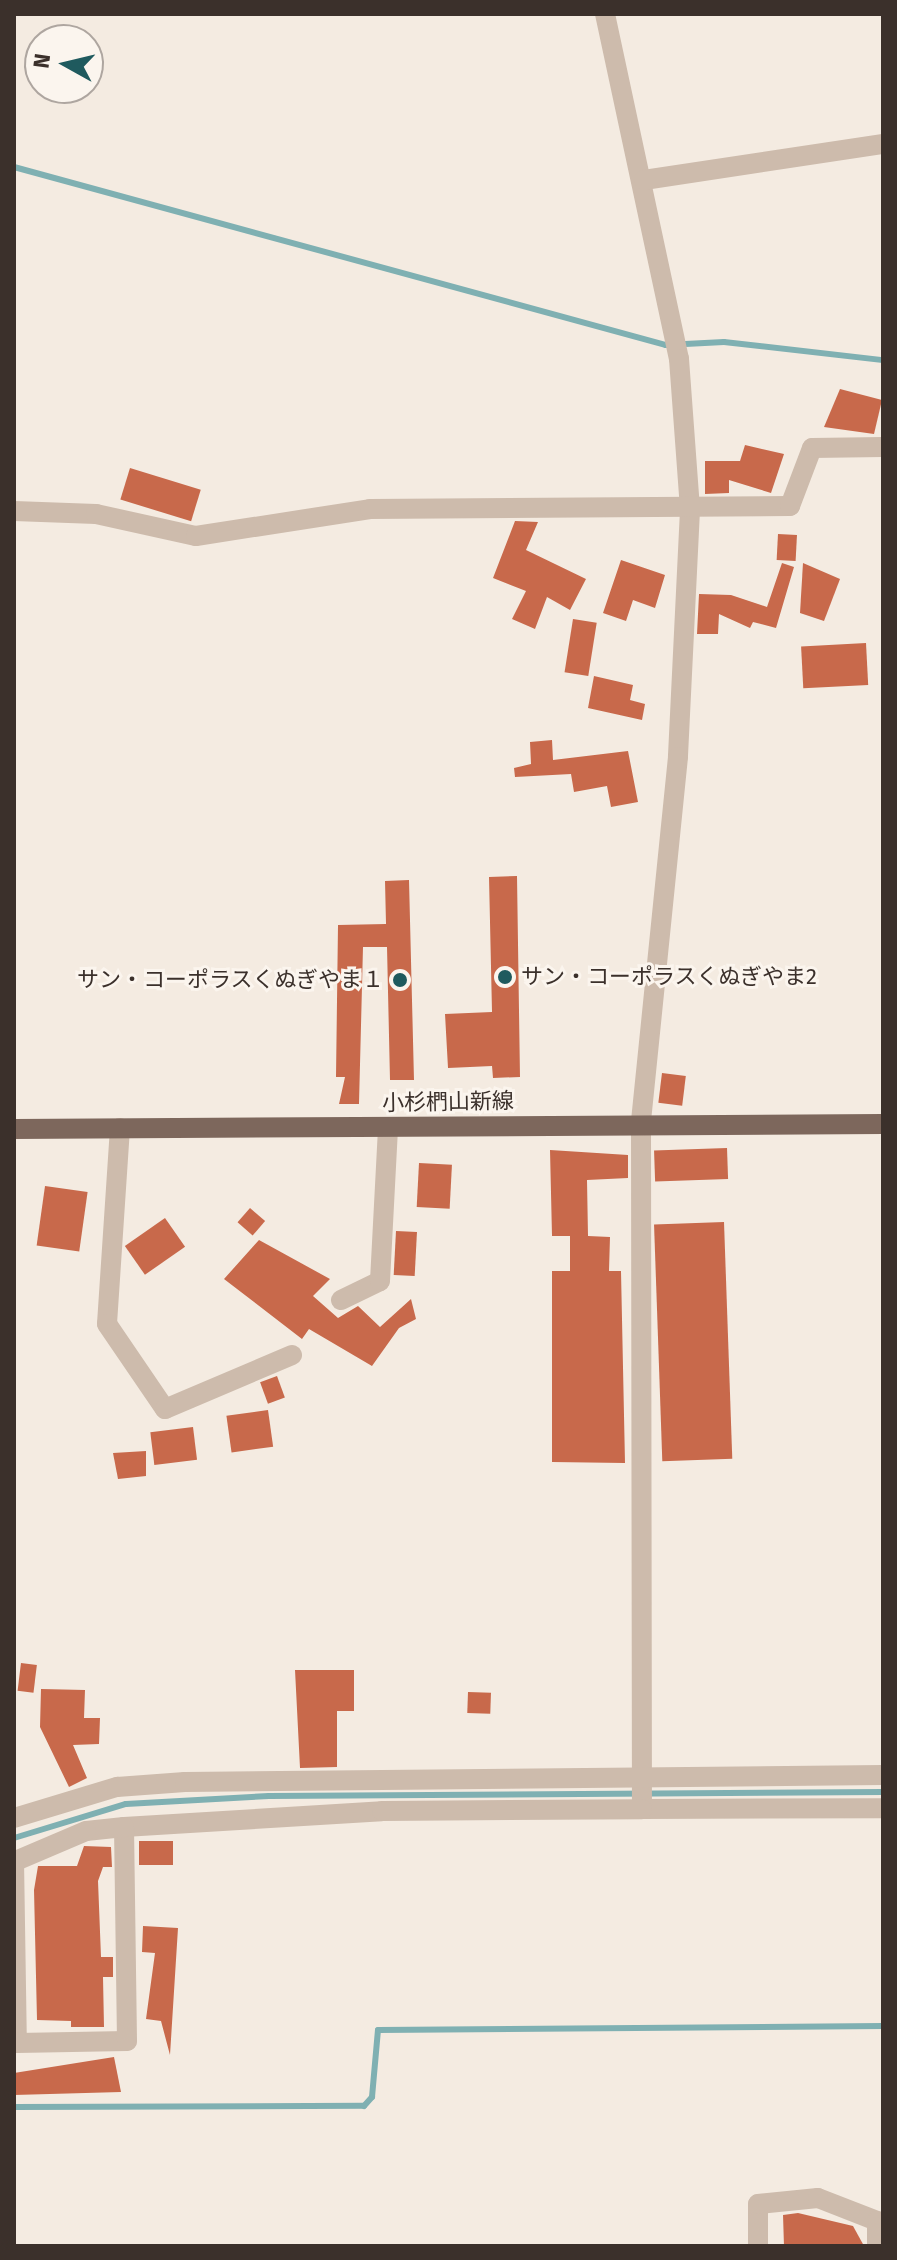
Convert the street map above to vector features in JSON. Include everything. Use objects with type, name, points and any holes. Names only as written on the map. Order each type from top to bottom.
[{"type":"main road","name":"小杉椚山新線","points":[[14,1129],[883,1124]]},
{"type":"street","points":[[605,14],[644,180],[679,359],[690,510],[678,757],[641,1124],[642,1809]]},
{"type":"street","points":[[644,180],[883,144]]},
{"type":"street","points":[[14,511],[96,514],[196,536],[370,509],[690,510],[790,506],[812,448],[883,447]]},
{"type":"street","points":[[341,1300],[380,1281],[388,1127]]},
{"type":"street","points":[[120,1128],[107,1324],[165,1409],[292,1355]]},
{"type":"street","points":[[14,1818],[117,1787],[185,1782],[883,1775]]},
{"type":"street","points":[[124,1827],[127,2041],[16,2043],[16,1860],[86,1831],[124,1827],[382,1811],[883,1808]]},
{"type":"street","points":[[758,2246],[758,2204],[818,2198],[877,2221],[877,2246]]},
{"type":"building","points":[[840,389],[882,400],[874,434],[824,427]]},
{"type":"building","points":[[745,445],[784,454],[771,493],[729,480],[729,493],[705,494],[705,461],[740,461]]},
{"type":"building","points":[[130,468],[201,490],[191,521],[120,500]]},
{"type":"building","points":[[515,521],[538,522],[526,550],[586,579],[570,610],[547,597],[535,629],[512,619],[526,591],[493,578]]},
{"type":"building","points":[[778,534],[797,535],[796,561],[777,560]]},
{"type":"building","points":[[621,560],[665,575],[655,608],[633,600],[626,621],[603,613]]},
{"type":"building","points":[[782,563],[794,567],[776,628],[753,622],[750,628],[719,614],[718,634],[697,634],[699,594],[731,595],[767,607]]},
{"type":"building","points":[[803,563],[840,579],[824,621],[800,613]]},
{"type":"building","points":[[573,619],[597,623],[588,676],[565,672]]},
{"type":"building","points":[[866,643],[868,685],[803,688],[801,646]]},
{"type":"building","points":[[594,676],[633,685],[630,700],[645,704],[642,720],[588,708]]},
{"type":"building","points":[[552,740],[553,760],[628,751],[638,802],[611,807],[607,786],[574,792],[571,774],[515,777],[514,768],[531,764],[530,742]]},
{"type":"building","name":"サン・コーポラスくぬぎやま2","points":[[517,876],[520,1077],[493,1078],[492,1066],[448,1068],[445,1014],[492,1012],[489,877]]},
{"type":"building","points":[[409,880],[414,1080],[390,1080],[387,947],[363,947],[359,1104],[339,1104],[345,1077],[336,1077],[338,925],[386,924],[385,881]]},
{"type":"building","points":[[662,1073],[686,1076],[682,1106],[658,1103]]},
{"type":"building","points":[[727,1148],[728,1179],[655,1182],[654,1151]]},
{"type":"building","points":[[550,1150],[628,1155],[628,1178],[587,1180],[588,1236],[610,1237],[609,1271],[621,1271],[625,1463],[552,1462],[552,1271],[570,1271],[570,1236],[552,1236]]},
{"type":"building","points":[[419,1163],[452,1165],[450,1209],[417,1207]]},
{"type":"building","points":[[45,1186],[88,1192],[79,1251],[37,1245]]},
{"type":"building","points":[[250,1208],[265,1221],[253,1235],[238,1222]]},
{"type":"building","points":[[165,1218],[185,1247],[145,1275],[125,1246]]},
{"type":"building","points":[[724,1222],[732,1459],[662,1461],[654,1224]]},
{"type":"building","points":[[396,1231],[417,1232],[415,1276],[394,1275]]},
{"type":"building","points":[[259,1240],[330,1279],[313,1296],[338,1318],[358,1306],[380,1327],[411,1299],[416,1319],[399,1328],[372,1366],[309,1329],[302,1339],[224,1279]]},
{"type":"building","points":[[277,1376],[285,1398],[268,1404],[260,1382]]},
{"type":"building","points":[[268,1410],[273,1447],[232,1452],[226,1416]]},
{"type":"building","points":[[193,1427],[197,1460],[154,1465],[150,1432]]},
{"type":"building","points":[[146,1451],[146,1476],[118,1479],[113,1453]]},
{"type":"building","points":[[21,1663],[37,1665],[33,1693],[18,1691]]},
{"type":"building","points":[[295,1670],[354,1670],[354,1711],[337,1711],[337,1767],[300,1768]]},
{"type":"building","points":[[41,1689],[85,1690],[84,1718],[100,1718],[99,1744],[73,1745],[87,1778],[69,1787],[40,1727]]},
{"type":"building","points":[[468,1692],[491,1693],[490,1714],[467,1713]]},
{"type":"building","points":[[139,1841],[173,1841],[173,1865],[139,1865]]},
{"type":"building","points":[[84,1846],[111,1847],[112,1867],[103,1867],[98,1881],[101,1957],[113,1957],[113,1977],[103,1977],[104,2027],[71,2027],[71,2021],[37,2020],[34,1890],[38,1866],[77,1866]]},
{"type":"building","points":[[143,1926],[178,1928],[170,2055],[161,2021],[146,2019],[155,1953],[142,1952]]},
{"type":"building","points":[[114,2057],[121,2092],[14,2095],[14,2073]]},
{"type":"building","points":[[798,2213],[853,2226],[864,2246],[784,2246],[783,2215]]},
{"type":"waterway","points":[[14,167],[666,345],[724,342],[883,360]]},
{"type":"waterway","points":[[14,1838],[126,1804],[269,1796],[883,1792]]},
{"type":"waterway","points":[[14,2107],[364,2106],[372,2097],[378,2030],[883,2026]]},
{"type":"place","name":"サン・コーポラスくぬぎやま2","points":[[505,977]]},
{"type":"place","name":"サン・コーポラスくぬぎやま１","points":[[400,980]]}]
